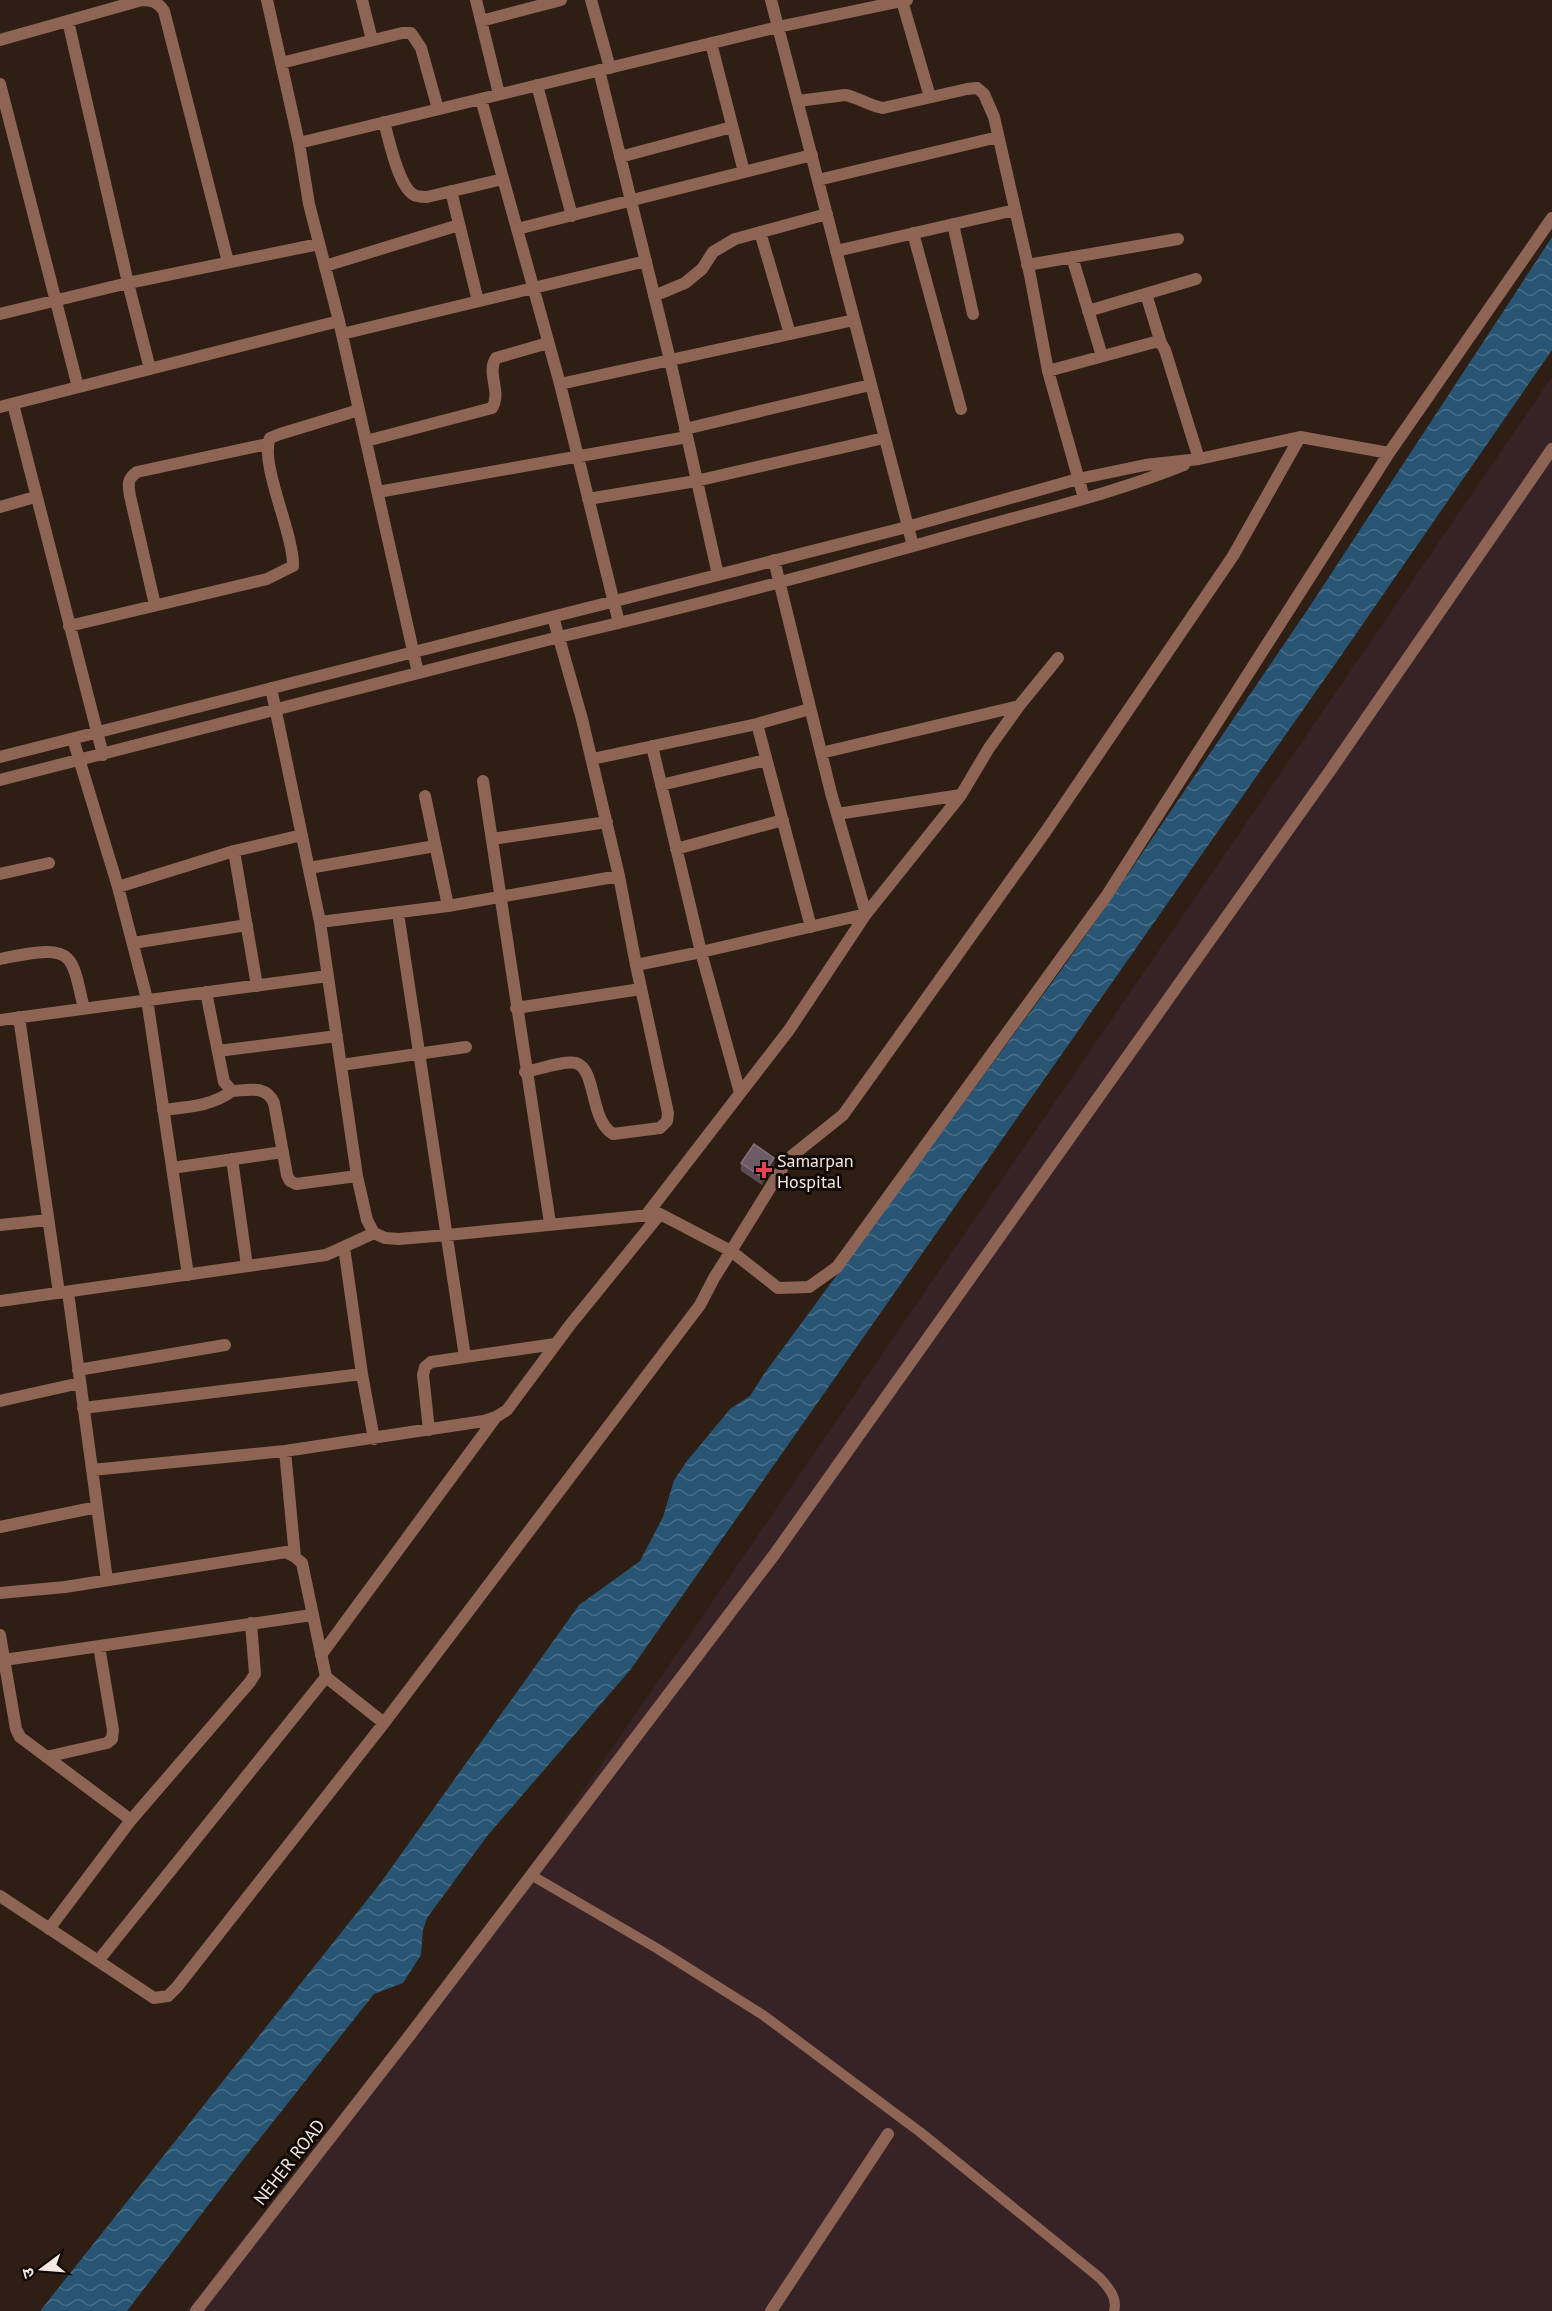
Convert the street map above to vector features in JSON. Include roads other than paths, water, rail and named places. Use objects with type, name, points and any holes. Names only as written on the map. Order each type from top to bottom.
[{"type":"street","points":[[0,40],[142,0],[151,0],[159,4],[164,11],[195,126],[228,262]]},
{"type":"street","points":[[267,0],[299,143],[309,204],[342,334],[417,673]]},
{"type":"street","points":[[362,0],[372,40]]},
{"type":"street","points":[[476,0],[499,94]]},
{"type":"street","points":[[481,21],[561,0]]},
{"type":"street","points":[[591,0],[620,157],[670,360],[718,575]]},
{"type":"street","points":[[771,0],[913,546]]},
{"type":"street","points":[[299,143],[778,27],[905,1],[930,97]]},
{"type":"street","points":[[68,21],[150,369]]},
{"type":"street","points":[[281,63],[402,33],[411,33],[421,48],[438,109]]},
{"type":"street","points":[[711,43],[744,172]]},
{"type":"street","points":[[0,84],[78,387]]},
{"type":"street","points":[[537,85],[572,216]]},
{"type":"street","points":[[798,101],[845,95],[883,108],[977,88],[984,94],[990,105],[1015,210],[1048,371],[1084,498]]},
{"type":"street","points":[[481,99],[560,384],[620,623]]},
{"type":"street","points":[[384,122],[401,179],[409,191],[416,196],[427,197],[503,179]]},
{"type":"street","points":[[620,157],[732,127]]},
{"type":"street","points":[[818,180],[998,137]]},
{"type":"street","points":[[517,230],[812,155]]},
{"type":"street","points":[[451,191],[478,301]]},
{"type":"street","points":[[836,251],[1015,210]]},
{"type":"street","points":[[654,296],[685,283],[702,269],[713,252],[720,246],[735,239],[827,214]]},
{"type":"street","points":[[271,688],[320,922],[357,1176],[367,1220],[374,1233],[385,1238],[399,1239],[660,1214],[731,1251],[778,1288],[809,1287],[837,1266],[1107,895],[1389,453],[1552,218]]},
{"type":"street","points":[[953,224],[973,314]]},
{"type":"street","points":[[325,266],[459,225]]},
{"type":"street","points":[[760,232],[790,334]]},
{"type":"street","points":[[913,233],[961,409]]},
{"type":"street","points":[[1027,265],[1178,239]]},
{"type":"street","points":[[0,314],[128,283],[319,244]]},
{"type":"street","points":[[1072,257],[1102,356]]},
{"type":"street","points":[[342,334],[646,261]]},
{"type":"street","points":[[1088,311],[1196,279]]},
{"type":"street","points":[[1146,294],[1199,459]]},
{"type":"street","points":[[560,384],[854,320]]},
{"type":"street","points":[[0,407],[339,321]]},
{"type":"street","points":[[1048,371],[1155,342],[1161,343]]},
{"type":"street","points":[[366,441],[492,408],[496,402],[492,364],[496,358],[548,343]]},
{"type":"street","points":[[378,492],[578,457],[686,433],[870,385]]},
{"type":"street","points":[[13,404],[103,755]]},
{"type":"street","points":[[69,626],[267,579],[293,566],[291,547],[271,470],[267,444],[270,438],[280,434],[359,410]]},
{"type":"street","points":[[0,757],[907,527],[1078,479],[1145,465],[1199,459],[1300,437],[1389,453]]},
{"type":"street","points":[[0,1896],[154,1998],[168,1996],[384,1723],[700,1305],[714,1278],[788,1160],[843,1115],[1046,831],[1233,556],[1300,437]]},
{"type":"street","points":[[588,499],[696,481],[884,438]]},
{"type":"street","points":[[155,605],[127,483],[131,476],[137,472],[267,444]]},
{"type":"street","name":"NEHER ROAD","points":[[196,2311],[410,2035],[774,1555],[1332,768],[1552,449]]},
{"type":"street","points":[[0,780],[277,711],[913,546],[1143,481],[1199,459]]},
{"type":"street","points":[[0,507],[36,497]]},
{"type":"street","points":[[774,560],[821,753],[866,914]]},
{"type":"street","points":[[525,1072],[575,1063],[583,1068],[588,1076],[601,1124],[613,1134],[660,1128],[667,1121],[668,1113],[607,822],[553,617]]},
{"type":"street","points":[[647,1214],[789,1030],[866,914],[961,795],[989,748],[1058,658]]},
{"type":"street","points":[[821,753],[1019,706]]},
{"type":"street","points":[[592,759],[757,724],[810,709]]},
{"type":"street","points":[[757,724],[811,927]]},
{"type":"street","points":[[73,739],[118,886],[147,999],[188,1275]]},
{"type":"street","points":[[652,746],[701,952],[740,1093]]},
{"type":"street","points":[[661,785],[766,760]]},
{"type":"street","points":[[483,781],[525,1072],[550,1223]]},
{"type":"street","points":[[837,814],[961,795]]},
{"type":"street","points":[[425,796],[448,906]]},
{"type":"street","points":[[676,849],[783,820]]},
{"type":"street","points":[[492,839],[607,822]]},
{"type":"street","points":[[118,886],[234,851],[302,835]]},
{"type":"street","points":[[309,868],[435,846]]},
{"type":"street","points":[[234,851],[257,986]]},
{"type":"street","points":[[0,874],[49,863]]},
{"type":"street","points":[[320,922],[501,898],[619,876]]},
{"type":"street","points":[[398,913],[421,1053],[465,1358]]},
{"type":"street","points":[[636,965],[866,914]]},
{"type":"street","points":[[133,943],[246,925]]},
{"type":"street","points":[[0,959],[49,952],[67,957],[72,966],[84,1008]]},
{"type":"street","points":[[0,1020],[328,976]]},
{"type":"street","points":[[516,1008],[641,989]]},
{"type":"street","points":[[206,992],[224,1082],[232,1091]]},
{"type":"street","points":[[19,1017],[48,1220],[78,1370],[107,1580]]},
{"type":"street","points":[[218,1051],[337,1036]]},
{"type":"street","points":[[341,1065],[466,1047]]},
{"type":"street","points":[[163,1110],[206,1104],[222,1099],[232,1091],[258,1089],[267,1092],[274,1102],[287,1175],[291,1181],[296,1184],[357,1176]]},
{"type":"street","points":[[172,1168],[283,1152]]},
{"type":"street","points":[[232,1159],[247,1266]]},
{"type":"street","points":[[92,1470],[285,1452],[484,1421],[496,1417],[507,1410],[555,1344],[660,1214]]},
{"type":"street","points":[[0,1225],[48,1220]]},
{"type":"street","points":[[0,1301],[326,1255],[374,1233]]},
{"type":"street","points":[[344,1247],[362,1374],[374,1439]]},
{"type":"street","points":[[429,1430],[423,1384],[425,1367],[431,1362],[555,1344]]},
{"type":"street","points":[[78,1370],[225,1345]]},
{"type":"street","points":[[83,1408],[362,1374]]},
{"type":"street","points":[[0,1401],[80,1383]]},
{"type":"street","points":[[321,1655],[496,1417]]},
{"type":"street","points":[[285,1452],[295,1557]]},
{"type":"street","points":[[0,1527],[97,1506]]},
{"type":"street","points":[[0,1593],[107,1580],[286,1552],[302,1563],[326,1677],[384,1723]]},
{"type":"street","points":[[4,1660],[312,1615]]},
{"type":"street","points":[[49,1929],[131,1820],[235,1702],[255,1674],[251,1623]]},
{"type":"street","points":[[0,1635],[16,1729],[20,1737],[131,1820]]},
{"type":"street","points":[[46,1757],[107,1743],[112,1739],[113,1730],[99,1646]]},
{"type":"street","points":[[98,1961],[326,1677]]},
{"type":"street","points":[[771,2311],[888,2134]]},
{"type":"lane","points":[[531,1875],[658,1949],[763,2015],[876,2099],[1101,2278],[1111,2291],[1116,2306],[1114,2311]]},
{"type":"water","points":[[1552,237],[1552,350],[1338,660],[631,1669],[488,1835],[427,1918],[423,1930],[421,1955],[403,1983],[374,1994],[127,2311],[40,2311],[379,1885],[579,1605],[640,1561],[663,1517],[674,1480],[687,1461],[730,1409],[750,1396],[1067,962],[1310,606]]},
{"type":"place","name":"Samarpan Hospital","points":[[764,1170]]}]
